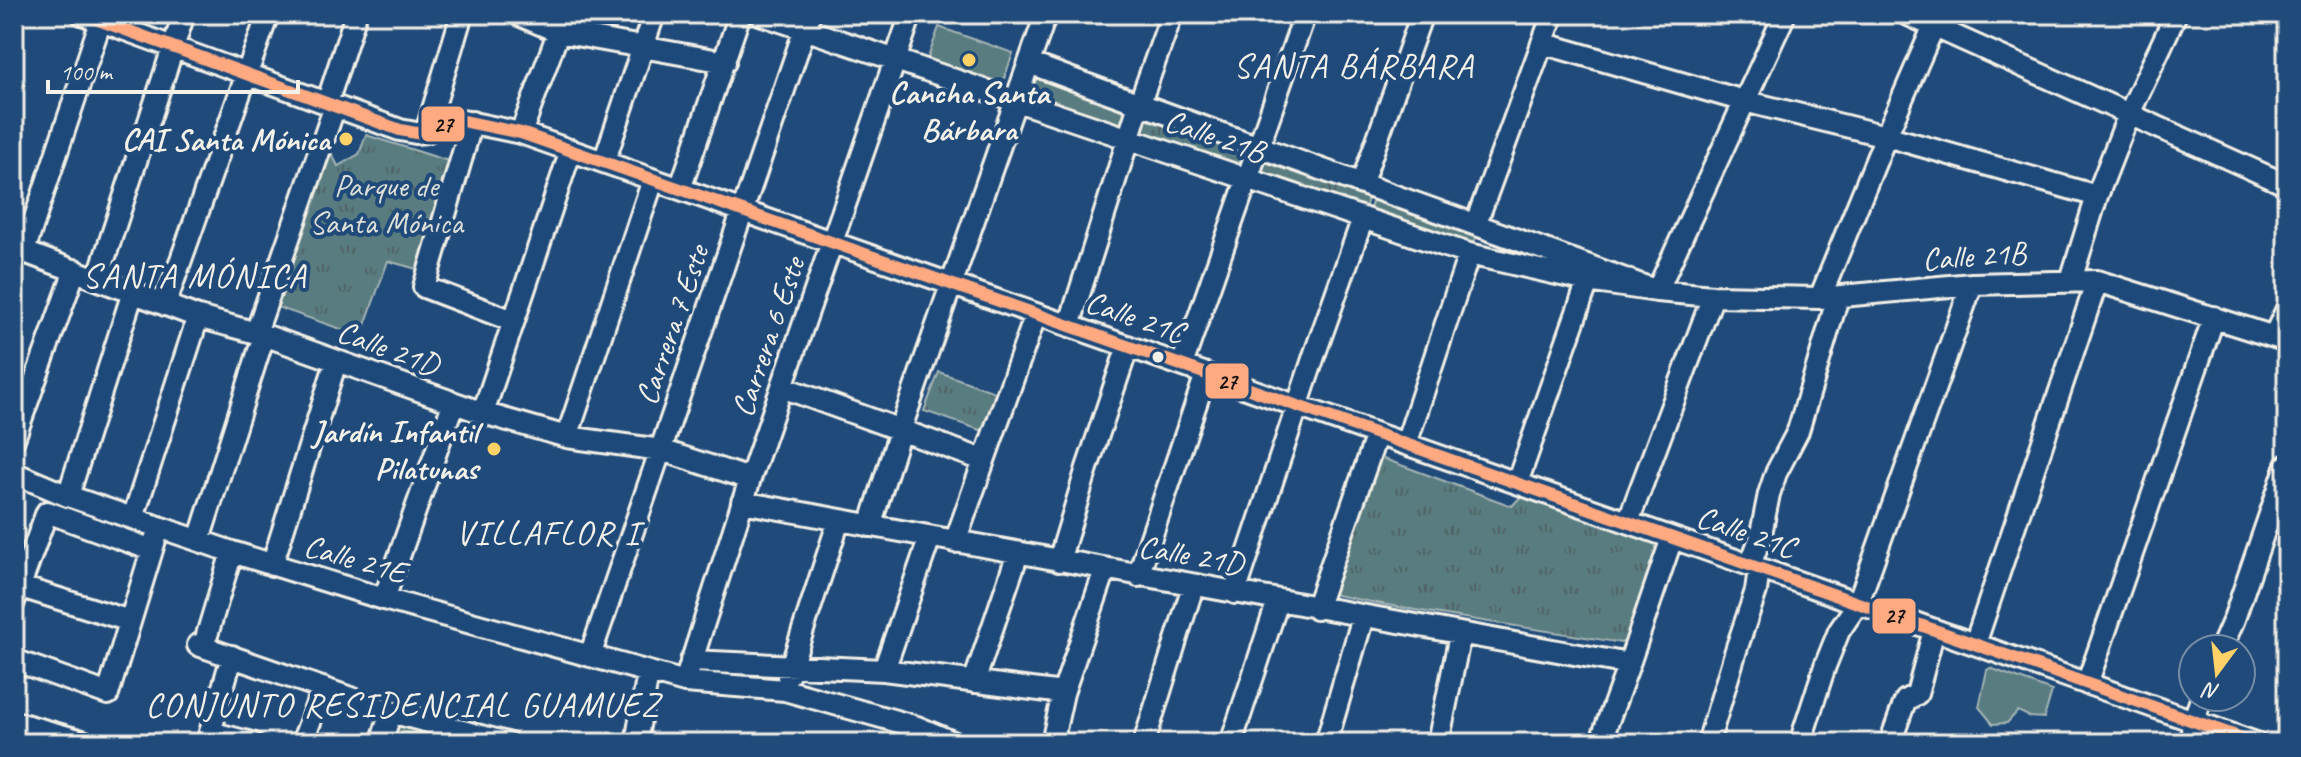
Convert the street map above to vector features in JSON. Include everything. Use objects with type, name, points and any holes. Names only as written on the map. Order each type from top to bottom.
[{"type":"main road","points":[[14,724],[82,743]]},
{"type":"street","points":[[98,278],[184,14]]},
{"type":"street","points":[[165,305],[268,14]]},
{"type":"street","points":[[199,540],[356,14]]},
{"type":"street","points":[[426,132],[462,14]]},
{"type":"street","points":[[517,14],[562,23],[644,47],[725,62]]},
{"type":"street","points":[[604,162],[654,14]]},
{"type":"street","points":[[680,189],[740,14]]},
{"type":"street","name":"Calle 21B","points":[[760,14],[807,22],[895,60],[1469,254],[1588,281],[1713,296],[1829,298],[1972,284],[2097,281],[2281,339]]},
{"type":"street","name":"Carrera 6 Este","points":[[685,682],[742,502],[911,14]]},
{"type":"street","points":[[870,526],[900,431],[1046,14]]},
{"type":"street","points":[[1069,326],[1139,105],[1172,14]]},
{"type":"street","points":[[1182,365],[1305,14]]},
{"type":"street","points":[[1362,182],[1422,14]]},
{"type":"street","points":[[1476,223],[1553,14]]},
{"type":"street","points":[[1657,291],[1785,14]]},
{"type":"street","points":[[1906,14],[1937,20],[2129,114],[2287,185]]},
{"type":"street","points":[[2071,280],[2097,196],[2129,114],[2176,14]]},
{"type":"street","points":[[19,250],[95,17]]},
{"type":"street","name":"Calle 21C","points":[[95,17],[400,130],[426,132],[442,124],[472,122],[521,133],[2256,743]]},
{"type":"street","points":[[1708,743],[1756,591],[1755,567],[1769,494],[1776,473],[1798,431],[1829,298],[1886,136],[1937,20]]},
{"type":"street","name":"Carrera 7 Este","points":[[590,656],[807,22]]},
{"type":"street","points":[[521,133],[562,23]]},
{"type":"street","points":[[1542,43],[2097,196]]},
{"type":"street","name":"Calle 21B","points":[[1029,63],[1657,291]]},
{"type":"street","points":[[472,122],[424,287],[513,321]]},
{"type":"street","points":[[483,413],[571,150]]},
{"type":"street","points":[[567,437],[653,180]]},
{"type":"street","points":[[1235,593],[1363,218]]},
{"type":"street","name":"Calle 21D","points":[[19,250],[198,317],[260,334],[453,404],[567,437],[661,450],[750,479]]},
{"type":"street","points":[[1406,444],[1469,254]]},
{"type":"street","points":[[14,439],[75,270]]},
{"type":"street","points":[[1517,483],[1588,281]]},
{"type":"street","points":[[1975,644],[2097,281]]},
{"type":"street","points":[[1800,743],[1839,631],[1858,603],[1972,284]]},
{"type":"street","points":[[68,496],[133,292]]},
{"type":"street","points":[[1628,522],[1713,296]]},
{"type":"street","points":[[2281,339],[2287,309]]},
{"type":"street","points":[[955,542],[1036,314]]},
{"type":"street","points":[[133,518],[198,317]]},
{"type":"street","points":[[2087,684],[2214,317]]},
{"type":"street","points":[[1059,561],[1128,346]]},
{"type":"street","points":[[272,565],[336,362]]},
{"type":"street","points":[[1138,576],[1206,374]]},
{"type":"street","points":[[782,387],[983,460]]},
{"type":"street","points":[[384,599],[453,404]]},
{"type":"street","points":[[1316,609],[1377,434]]},
{"type":"street","points":[[2228,633],[2287,465]]},
{"type":"street","name":"Calle 21E","points":[[14,473],[68,496],[232,552],[384,599],[685,682],[785,690],[917,727],[955,743]]},
{"type":"street","name":"Calle 21D","points":[[742,502],[1629,664]]},
{"type":"street","points":[[130,621],[16,594],[47,512],[152,550]]},
{"type":"street","points":[[785,690],[839,520]]},
{"type":"street","points":[[14,660],[108,694],[159,527]]},
{"type":"street","points":[[884,670],[930,537]]},
{"type":"street","points":[[1600,743],[1672,538]]},
{"type":"street","points":[[232,552],[203,640],[232,656],[391,712],[444,736],[507,743]]},
{"type":"street","points":[[974,682],[1018,553]]},
{"type":"street","points":[[1052,743],[1063,693],[1105,570]]},
{"type":"street","points":[[1144,743],[1193,586]]},
{"type":"street","points":[[1231,743],[1278,601]]},
{"type":"street","points":[[1326,743],[1363,617]]},
{"type":"street","points":[[1890,743],[1906,700],[1917,694],[1934,630]]},
{"type":"street","points":[[1438,743],[1460,635]]},
{"type":"street","points":[[232,656],[208,738],[252,743]]},
{"type":"street","points":[[691,661],[884,670],[1063,693]]},
{"type":"street","points":[[636,743],[648,673]]},
{"type":"street","points":[[302,743],[323,688]]},
{"type":"street","points":[[381,743],[391,712]]},
{"type":"street","points":[[2191,743],[2196,713]]},
{"type":"green space","name":"Cancha Santa Bárbara","points":[[939,27],[1013,53],[999,93],[925,66]]},
{"type":"green space","points":[[1036,71],[1134,107],[1127,129],[1029,95]]},
{"type":"green space","points":[[1148,110],[1250,147],[1239,177],[1139,135]]},
{"type":"green space","name":"Parque de Santa Mónica","points":[[366,135],[458,164],[424,271],[388,261],[361,336],[268,304],[326,143],[338,166],[359,154]]},
{"type":"green space","points":[[1267,152],[1371,189],[1365,208],[1257,182]]},
{"type":"green space","points":[[1375,192],[1478,229],[1473,246],[1370,209]]},
{"type":"green space","points":[[939,372],[1006,396],[992,434],[924,411]]},
{"type":"green space","points":[[1379,457],[1512,506],[1525,492],[1661,540],[1627,640],[1621,643],[1332,594]]},
{"type":"green space","points":[[1990,668],[2052,691],[2044,718],[2030,717],[2018,711],[2007,723],[1993,724],[1979,707]]},
{"type":"green space","points":[[398,720],[441,731],[438,743],[391,743]]},
{"type":"transit line","name":"27","points":[[82,14],[400,130],[426,132],[442,124],[463,121],[521,133],[2256,743]]},
{"type":"place","name":"Cancha Santa Bárbara","points":[[969,60]]},
{"type":"place","name":"CAI Santa Mónica","points":[[346,139]]},
{"type":"place","name":"Jardín Infantil Pilatunas","points":[[494,449]]},
{"type":"district","name":"SANTA BÁRBARA","points":[[1354,65]]},
{"type":"district","name":"SANTA MÓNICA","points":[[195,275]]},
{"type":"district","name":"VILLAFLOR I","points":[[548,532]]},
{"type":"district","name":"CONJUNTO RESIDENCIAL GUAMUEZ","points":[[403,704]]}]
